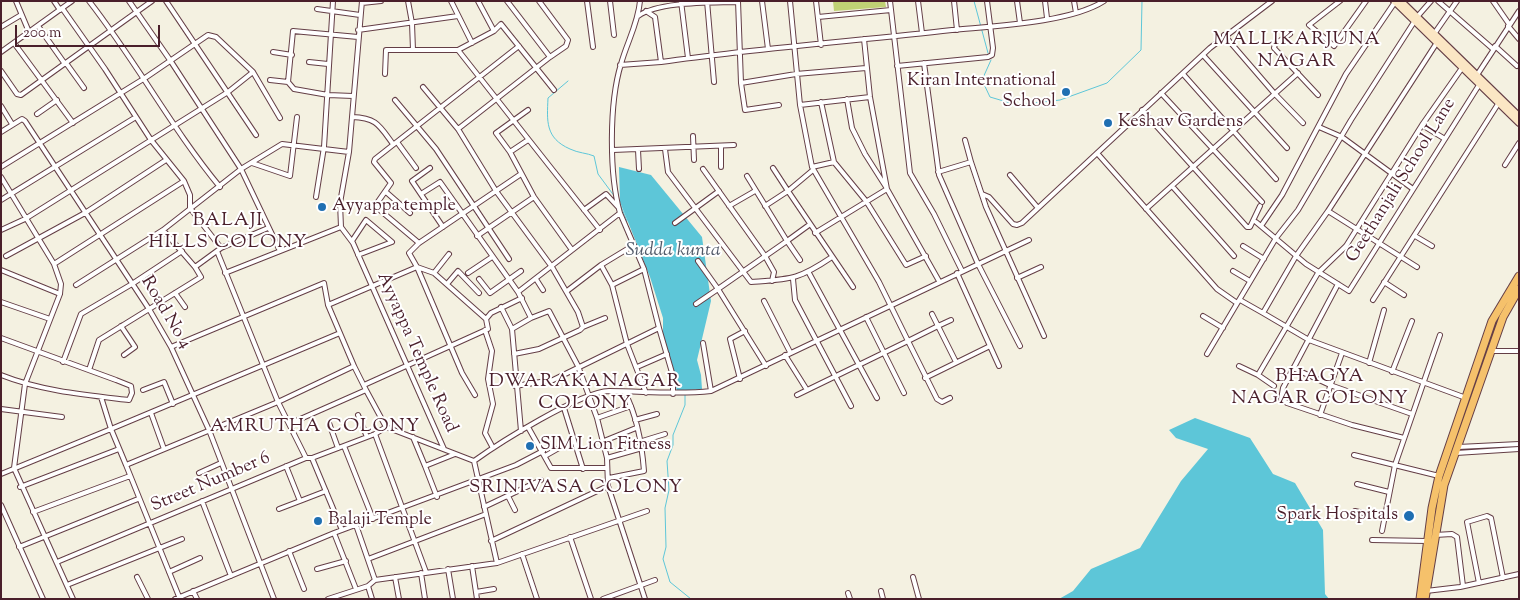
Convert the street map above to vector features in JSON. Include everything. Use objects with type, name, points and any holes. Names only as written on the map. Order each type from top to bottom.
[{"type":"highway","points":[[1425,595],[1439,476],[1492,321],[1519,276]]},
{"type":"highway","points":[[1420,599],[1427,541],[1433,532],[1444,485],[1455,450],[1503,317],[1519,289]]},
{"type":"street","points":[[16,1],[29,32]]},
{"type":"street","points":[[54,1],[121,92],[151,140],[184,181],[190,195],[190,208],[219,250],[225,273],[278,402],[306,458],[312,458],[375,434],[386,427]]},
{"type":"street","points":[[1,44],[3,51],[72,1]]},
{"type":"street","points":[[89,1],[112,30],[145,78],[196,158],[220,188]]},
{"type":"street","points":[[129,1],[241,169],[280,251]]},
{"type":"street","points":[[1,71],[19,95],[41,82],[152,1]]},
{"type":"street","points":[[166,1],[256,135]]},
{"type":"street","points":[[316,197],[324,148],[333,1]]},
{"type":"street","points":[[225,273],[341,227],[340,203],[349,152],[358,30],[362,2],[381,1]]},
{"type":"street","points":[[408,1],[412,23],[413,50]]},
{"type":"street","points":[[451,1],[472,43]]},
{"type":"street","points":[[478,1],[494,30]]},
{"type":"street","points":[[506,1],[550,57]]},
{"type":"street","points":[[458,129],[566,46],[568,40],[539,1]]},
{"type":"street","points":[[587,1],[593,47]]},
{"type":"street","points":[[610,1],[614,35]]},
{"type":"street","points":[[640,1],[638,16],[620,65],[613,109],[613,150],[619,207],[624,225],[644,269],[674,380],[673,394]]},
{"type":"street","points":[[638,16],[646,11],[681,3],[738,1],[739,52],[745,110],[779,105]]},
{"type":"street","points":[[762,1],[768,49]]},
{"type":"street","points":[[790,1],[800,105],[813,169],[839,217],[891,304],[925,378],[940,402],[950,398]]},
{"type":"street","points":[[816,1],[821,45]]},
{"type":"street","points":[[890,1],[910,173],[934,214],[962,271]]},
{"type":"street","points":[[918,1],[922,33]]},
{"type":"street","points":[[954,1],[957,30]]},
{"type":"street","points":[[897,66],[988,57],[993,52],[987,1]]},
{"type":"street","points":[[1017,1],[1020,24]]},
{"type":"street","points":[[1045,1],[1047,18]]},
{"type":"street","points":[[1074,1],[1076,13]]},
{"type":"street","points":[[620,65],[922,33],[991,28],[1076,13],[1093,8],[1104,1]]},
{"type":"street","points":[[982,194],[989,197],[1015,225],[1022,223],[1224,35],[1272,1]]},
{"type":"street","points":[[1340,1],[1309,25],[1334,46],[1366,1]]},
{"type":"street","points":[[1208,354],[1276,238],[1298,210],[1416,19],[1430,1]]},
{"type":"street","points":[[1438,1],[1518,66]]},
{"type":"street","points":[[1433,36],[1457,1]]},
{"type":"street","points":[[1493,1],[1519,39]]},
{"type":"street","points":[[707,2],[714,82]]},
{"type":"street","points":[[1261,226],[1282,195],[1319,127],[1321,117],[1346,74],[1396,2],[1477,75],[1519,116]]},
{"type":"street","points":[[681,3],[688,58]]},
{"type":"street","points":[[317,9],[360,15]]},
{"type":"street","points":[[818,17],[891,10]]},
{"type":"street","points":[[646,11],[655,17],[661,62]]},
{"type":"street","points":[[1477,75],[1508,25],[1519,11]]},
{"type":"street","points":[[1,27],[21,15]]},
{"type":"street","points":[[358,30],[458,16]]},
{"type":"street","points":[[385,74],[386,50],[458,50],[502,24],[554,90]]},
{"type":"street","points":[[38,26],[84,88]]},
{"type":"street","points":[[288,82],[294,31],[358,37]]},
{"type":"street","points":[[1,166],[40,144],[145,78],[211,34],[253,72],[280,118]]},
{"type":"street","points":[[1290,34],[1274,46],[1318,95]]},
{"type":"street","points":[[1224,35],[1274,93],[1303,123]]},
{"type":"street","points":[[1433,36],[1436,44],[1519,123]]},
{"type":"street","points":[[864,39],[870,97],[887,189]]},
{"type":"street","points":[[14,43],[73,123]]},
{"type":"street","points":[[1264,313],[1296,256],[1366,154],[1436,44]]},
{"type":"street","points":[[419,243],[375,206],[391,183],[374,160],[519,46]]},
{"type":"street","points":[[458,50],[480,76],[512,122],[600,230]]},
{"type":"street","points":[[273,52],[292,55]]},
{"type":"street","points":[[1203,55],[1287,148]]},
{"type":"street","points":[[309,62],[328,64]]},
{"type":"street","points":[[924,63],[938,172],[978,264],[1020,346]]},
{"type":"street","points":[[741,83],[796,74],[866,68]]},
{"type":"street","points":[[1258,375],[1318,273],[1339,255],[1357,230],[1422,124],[1462,68]]},
{"type":"street","points":[[1,230],[25,219],[70,189],[176,125],[228,92],[253,72]]},
{"type":"street","points":[[1146,209],[1233,129],[1298,73]]},
{"type":"street","points":[[1183,74],[1276,179]]},
{"type":"street","points":[[270,80],[288,82],[294,89],[328,95],[353,96]]},
{"type":"street","name":"Geethanjali School Lane","points":[[1338,284],[1349,291],[1479,85]]},
{"type":"street","points":[[423,87],[458,129],[496,191],[552,267],[582,320],[583,327]]},
{"type":"street","points":[[1142,110],[1247,227],[1250,227],[1261,204],[1161,93]]},
{"type":"street","points":[[800,105],[870,97]]},
{"type":"street","points":[[847,99],[852,128],[865,154],[939,281]]},
{"type":"street","points":[[37,114],[57,100]]},
{"type":"street","points":[[395,100],[436,149],[509,259]]},
{"type":"street","points":[[821,102],[834,162],[866,201],[906,265],[926,256]]},
{"type":"street","points":[[1373,300],[1498,104]]},
{"type":"street","points":[[1,106],[12,124],[1,132]]},
{"type":"street","points":[[1514,111],[1519,106]]},
{"type":"street","points":[[528,110],[496,133],[510,152],[534,197],[572,250]]},
{"type":"street","points":[[252,163],[290,176],[296,145],[298,116]]},
{"type":"street","points":[[1,200],[136,117]]},
{"type":"street","points":[[352,117],[368,118],[376,122],[416,168]]},
{"type":"street","name":"Road No 4","points":[[12,124],[24,119],[149,309],[171,346],[209,430],[230,489],[262,563],[274,599]]},
{"type":"street","points":[[1422,124],[1445,139]]},
{"type":"street","points":[[1319,127],[1342,137],[1392,171],[1413,189]]},
{"type":"street","points":[[692,136],[694,160]]},
{"type":"street","points":[[510,152],[528,140]]},
{"type":"street","points":[[965,140],[982,194],[1005,251],[1044,336]]},
{"type":"street","points":[[1505,165],[1519,143]]},
{"type":"street","points":[[76,285],[163,230],[190,208],[220,188],[241,169],[282,144],[349,152]]},
{"type":"street","points":[[613,150],[734,145]]},
{"type":"street","points":[[721,146],[721,167]]},
{"type":"street","points":[[665,149],[666,170],[751,282],[793,279],[809,273],[832,257]]},
{"type":"street","points":[[638,150],[639,169]]},
{"type":"street","points":[[1097,153],[1217,290],[1264,313],[1309,340],[1466,398]]},
{"type":"street","points":[[6,256],[85,213],[166,160]]},
{"type":"street","points":[[764,206],[788,191],[813,169],[834,162]]},
{"type":"street","points":[[938,172],[971,162]]},
{"type":"street","points":[[430,168],[413,179],[443,227]]},
{"type":"street","points":[[773,168],[809,225],[852,287]]},
{"type":"street","points":[[703,169],[765,256],[774,272],[772,281]]},
{"type":"street","points":[[475,395],[462,373],[409,252],[419,243],[521,174]]},
{"type":"street","points":[[1010,175],[1038,208]]},
{"type":"street","points":[[747,176],[764,206],[800,260]]},
{"type":"street","points":[[1,177],[10,195],[54,264],[61,284],[60,294],[25,384],[19,412],[14,468],[20,488],[57,562],[73,599]]},
{"type":"street","points":[[54,264],[184,181]]},
{"type":"street","points":[[421,194],[440,182],[518,292],[531,318]]},
{"type":"street","points":[[1172,186],[1234,256]]},
{"type":"street","points":[[815,233],[887,189]]},
{"type":"street","points":[[675,223],[719,191]]},
{"type":"street","points":[[729,206],[755,191]]},
{"type":"street","points":[[386,192],[410,213]]},
{"type":"street","points":[[584,210],[604,194],[608,195],[619,207]]},
{"type":"street","points":[[477,236],[534,197]]},
{"type":"street","points":[[1328,210],[1379,245],[1417,267]]},
{"type":"street","points":[[518,292],[621,215]]},
{"type":"street","points":[[352,241],[366,220],[392,242],[358,255]]},
{"type":"street","points":[[1256,222],[1318,273],[1338,284],[1293,368],[1281,399],[1320,415],[1368,430],[1404,438]]},
{"type":"street","points":[[696,304],[809,225]]},
{"type":"street","name":"Ayyappa Temple Road","points":[[341,227],[352,241],[444,449],[474,462]]},
{"type":"street","points":[[195,267],[219,250],[268,228]]},
{"type":"street","points":[[88,370],[99,340],[201,277],[195,267],[163,230]]},
{"type":"street","points":[[1415,236],[1432,246]]},
{"type":"street","points":[[497,563],[474,462],[520,431],[589,396],[608,391],[684,394],[711,391],[740,379],[790,352],[816,342],[939,281],[1029,240]]},
{"type":"street","points":[[567,291],[601,265],[634,245]]},
{"type":"street","points":[[1243,246],[1264,259]]},
{"type":"street","points":[[63,362],[82,314],[182,251]]},
{"type":"street","points":[[434,273],[449,254]]},
{"type":"street","points":[[468,273],[492,256]]},
{"type":"street","points":[[698,261],[718,289],[766,366]]},
{"type":"street","points":[[601,265],[612,285],[627,344],[646,393]]},
{"type":"street","points":[[289,424],[365,387],[406,364],[488,328],[486,319],[447,284],[434,273],[417,267],[328,305]]},
{"type":"street","points":[[1017,278],[1041,267]]},
{"type":"street","points":[[612,285],[644,269]]},
{"type":"street","points":[[1,270],[60,294]]},
{"type":"street","points":[[447,284],[458,271],[479,292]]},
{"type":"street","points":[[478,279],[490,293],[521,271]]},
{"type":"street","points":[[1233,272],[1250,281]]},
{"type":"street","points":[[809,273],[841,328],[877,398]]},
{"type":"street","points":[[957,273],[999,366]]},
{"type":"street","points":[[536,279],[543,290]]},
{"type":"street","points":[[793,279],[795,300],[851,406]]},
{"type":"street","points":[[1384,282],[1404,294]]},
{"type":"street","points":[[171,346],[324,283],[328,305],[340,334],[354,366],[386,427],[444,449]]},
{"type":"street","points":[[175,293],[185,307]]},
{"type":"street","points":[[486,319],[501,307],[522,298]]},
{"type":"street","points":[[1,302],[50,319]]},
{"type":"street","points":[[764,302],[790,352]]},
{"type":"street","points":[[501,307],[512,329],[520,431]]},
{"type":"street","points":[[1369,363],[1384,310]]},
{"type":"street","points":[[512,329],[531,318],[549,311],[578,366],[598,418],[604,441],[609,478],[608,486],[617,520],[645,599]]},
{"type":"street","points":[[932,314],[956,362]]},
{"type":"street","points":[[1203,316],[1223,328]]},
{"type":"street","points":[[866,317],[904,394]]},
{"type":"street","points":[[514,354],[540,349],[605,318]]},
{"type":"street","points":[[798,395],[950,320]]},
{"type":"street","points":[[1392,372],[1412,321]]},
{"type":"street","points":[[121,326],[135,347],[124,355]]},
{"type":"street","points":[[515,386],[553,380],[578,366],[659,328]]},
{"type":"street","points":[[485,330],[492,351],[488,379],[492,404],[485,433],[493,448]]},
{"type":"street","points":[[740,379],[730,339],[745,331]]},
{"type":"street","points":[[1,474],[340,334]]},
{"type":"street","points":[[1382,531],[1395,465],[1440,335]]},
{"type":"street","points":[[1,338],[131,386],[133,390],[129,400],[100,397],[25,384],[1,375]]},
{"type":"street","points":[[703,343],[711,391]]},
{"type":"street","points":[[925,378],[990,346]]},
{"type":"street","points":[[1490,351],[1519,351]]},
{"type":"street","points":[[1320,415],[1342,353]]},
{"type":"street","points":[[637,367],[667,354]]},
{"type":"street","points":[[785,355],[808,390]]},
{"type":"street","points":[[126,465],[278,402],[354,366]]},
{"type":"street","points":[[1239,366],[1258,375],[1274,386]]},
{"type":"street","points":[[1293,368],[1330,385],[1412,414]]},
{"type":"street","points":[[143,390],[164,382],[173,404]]},
{"type":"street","points":[[609,478],[644,471],[642,448],[639,442],[632,406],[624,393]]},
{"type":"street","points":[[100,397],[138,499],[180,598]]},
{"type":"street","points":[[598,418],[632,406]]},
{"type":"street","points":[[564,408],[583,469]]},
{"type":"street","points":[[1,409],[62,417]]},
{"type":"street","points":[[151,413],[164,449]]},
{"type":"street","points":[[635,420],[657,414]]},
{"type":"street","points":[[358,415],[367,437]]},
{"type":"street","points":[[328,424],[338,448]]},
{"type":"street","points":[[528,427],[551,468],[608,468]]},
{"type":"street","points":[[604,441],[636,428]]},
{"type":"street","points":[[375,434],[416,540],[424,573],[425,599]]},
{"type":"street","points":[[639,442],[666,434]]},
{"type":"street","points":[[413,437],[437,496]]},
{"type":"street","points":[[1455,450],[1519,444]]},
{"type":"street","points":[[344,446],[373,519]]},
{"type":"street","points":[[174,599],[334,533],[437,496],[559,448]]},
{"type":"street","points":[[607,458],[642,448]]},
{"type":"street","points":[[20,488],[119,449]]},
{"type":"street","points":[[1455,450],[1519,449]]},
{"type":"street","points":[[425,466],[456,454]]},
{"type":"street","points":[[1354,455],[1439,476]]},
{"type":"street","name":"Street Number 6","points":[[57,562],[306,458]]},
{"type":"street","points":[[312,458],[342,530]]},
{"type":"street","points":[[198,473],[221,463]]},
{"type":"street","points":[[286,466],[300,501]]},
{"type":"street","points":[[33,512],[130,476]]},
{"type":"street","points":[[484,507],[541,480]]},
{"type":"street","points":[[1357,484],[1389,492]]},
{"type":"street","points":[[492,541],[608,486]]},
{"type":"street","points":[[279,509],[326,491]]},
{"type":"street","points":[[508,496],[515,510]]},
{"type":"street","points":[[19,547],[138,499]]},
{"type":"street","points":[[202,501],[231,576]]},
{"type":"street","points":[[2,507],[43,599]]},
{"type":"street","points":[[328,599],[368,586],[375,580],[497,563],[647,511]]},
{"type":"street","points":[[1354,511],[1385,518]]},
{"type":"street","points":[[368,559],[486,514]]},
{"type":"street","points":[[1479,583],[1467,522],[1487,516],[1491,518],[1503,578]]},
{"type":"street","points":[[356,525],[375,580]]},
{"type":"street","points":[[1433,532],[1452,534],[1457,537],[1463,586]]},
{"type":"street","points":[[334,533],[356,589]]},
{"type":"street","points":[[570,537],[591,599]]},
{"type":"street","points":[[67,585],[182,539]]},
{"type":"street","points":[[1372,540],[1427,541]]},
{"type":"street","points":[[289,551],[304,590]]},
{"type":"street","points":[[522,554],[537,599]]},
{"type":"street","points":[[169,572],[200,558]]},
{"type":"street","points":[[317,569],[346,561]]},
{"type":"street","points":[[472,566],[477,599]]},
{"type":"street","points":[[448,569],[452,599]]},
{"type":"street","points":[[1425,595],[1519,574]]},
{"type":"street","points":[[137,577],[148,599]]},
{"type":"street","points":[[395,577],[398,599]]},
{"type":"street","points":[[913,577],[919,599]]},
{"type":"street","points":[[603,599],[616,597],[656,580]]},
{"type":"street","points":[[368,586],[372,599]]},
{"type":"street","points":[[476,592],[494,589]]},
{"type":"street","points":[[193,591],[197,599]]},
{"type":"street","points":[[881,591],[883,599]]},
{"type":"street","points":[[848,593],[850,599]]},
{"type":"green space","points":[[833,1],[885,1],[886,7],[834,11]]},
{"type":"water","name":"Sudda kunta","points":[[619,167],[651,175],[702,237],[711,301],[697,360],[702,389],[677,391],[663,334],[663,318],[650,277],[620,202]]},
{"type":"water","points":[[1195,418],[1250,438],[1273,474],[1295,483],[1323,530],[1325,594],[1329,599],[1059,599],[1073,591],[1091,569],[1140,548],[1181,481],[1208,449],[1176,438],[1169,430]]},
{"type":"waterway","points":[[974,1],[988,53]]},
{"type":"waterway","points":[[991,60],[982,80],[990,97],[1017,105],[1060,100],[1107,83],[1141,50],[1142,1]]},
{"type":"waterway","points":[[568,81],[548,98],[549,128],[556,140],[562,145],[594,156],[598,174],[615,197]]},
{"type":"waterway","points":[[620,204],[627,221]]},
{"type":"waterway","points":[[685,394],[685,405],[673,435],[673,445],[667,461],[669,490],[665,508],[666,547],[663,559],[670,582],[691,599]]},
{"type":"place","name":"Kiran International School","points":[[1066,92]]},
{"type":"place","name":"Keshav Gardens","points":[[1108,123]]},
{"type":"place","name":"Ayyappa temple","points":[[322,207]]},
{"type":"place","name":"SIM Lion Fitness","points":[[530,446]]},
{"type":"place","name":"Spark Hospitals","points":[[1409,516]]},
{"type":"place","name":"Balaji Temple","points":[[318,521]]},
{"type":"district","name":"MALLIKARJUNA NAGAR","points":[[1297,52]]},
{"type":"district","name":"BALAJI HILLS COLONY","points":[[228,233]]},
{"type":"district","name":"BHAGYA NAGAR COLONY","points":[[1320,389]]},
{"type":"district","name":"DWARAKANAGAR COLONY","points":[[585,394]]},
{"type":"district","name":"AMRUTHA COLONY","points":[[315,428]]},
{"type":"district","name":"SRINIVASA COLONY","points":[[576,489]]}]
